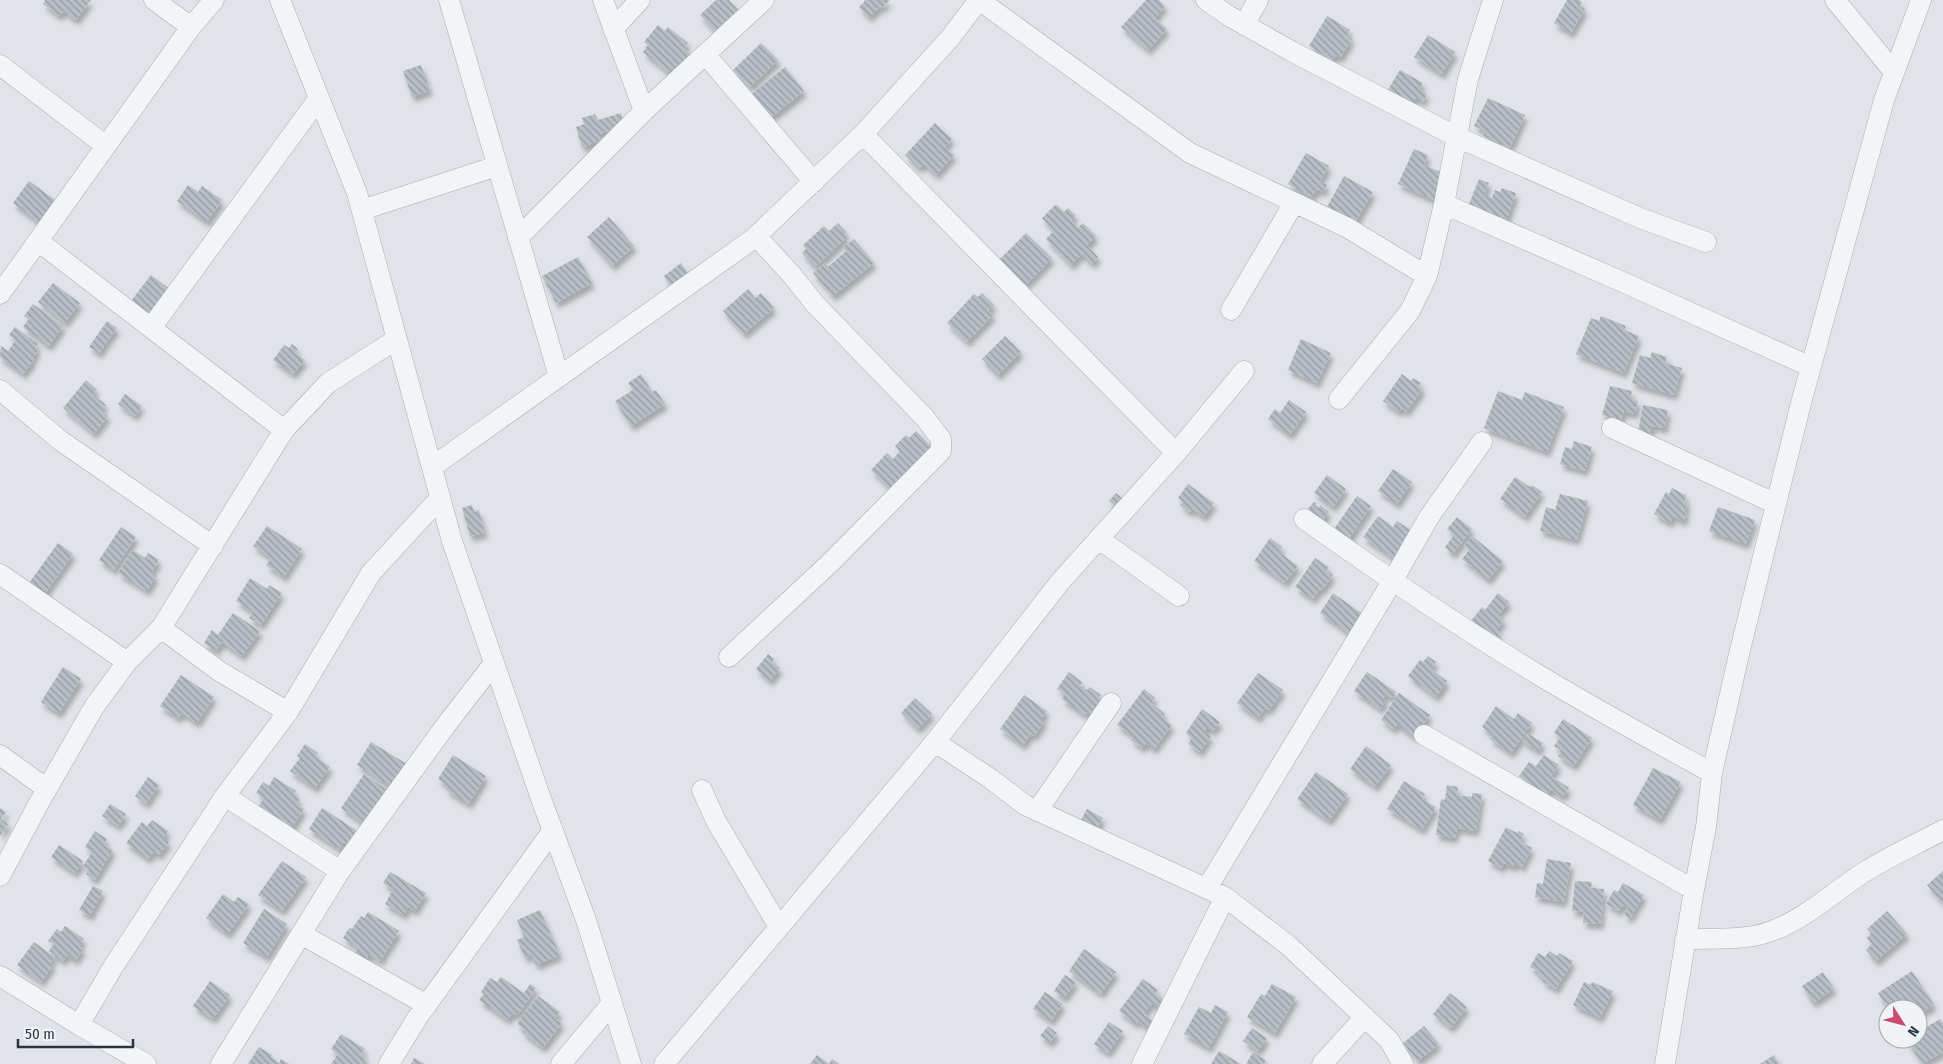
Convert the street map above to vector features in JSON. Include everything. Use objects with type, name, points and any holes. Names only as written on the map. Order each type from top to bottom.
[{"type":"street","points":[[154,0],[191,27]]},
{"type":"street","points":[[0,294],[191,27],[214,0]]},
{"type":"street","points":[[280,0],[358,193],[452,541],[586,920],[631,1064]]},
{"type":"street","points":[[449,0],[559,377]]},
{"type":"street","points":[[603,0],[644,112]]},
{"type":"street","points":[[613,29],[640,0]]},
{"type":"street","points":[[518,238],[644,112],[764,0]]},
{"type":"street","points":[[432,467],[756,236],[862,134],[950,38],[979,0],[1190,153],[1348,228],[1427,276]]},
{"type":"street","points":[[1206,0],[1244,25],[1457,136],[1640,218],[1706,242]]},
{"type":"street","points":[[1244,25],[1258,0]]},
{"type":"street","points":[[1338,399],[1410,311],[1427,276],[1444,204],[1468,79],[1493,0]]},
{"type":"street","points":[[1835,0],[1894,72]]},
{"type":"street","points":[[1665,1064],[1685,939],[1706,827],[1712,773],[1740,650],[1811,367],[1884,100],[1921,0]]},
{"type":"street","points":[[705,54],[814,182]]},
{"type":"street","points":[[0,65],[106,146]]},
{"type":"street","points":[[151,328],[319,98]]},
{"type":"street","points":[[862,134],[1176,453]]},
{"type":"street","points":[[362,210],[497,166]]},
{"type":"street","points":[[1231,310],[1294,203]]},
{"type":"street","points":[[1444,204],[1811,367]]},
{"type":"street","points":[[729,657],[830,564],[941,451],[941,439],[925,418],[815,304],[792,274],[756,236]]},
{"type":"street","points":[[38,240],[284,430]]},
{"type":"street","points":[[0,876],[94,707],[127,662],[161,628],[284,430],[328,383],[397,339]]},
{"type":"street","points":[[664,1064],[935,742],[1060,582],[1176,453],[1244,371]]},
{"type":"street","points":[[0,390],[61,441],[213,546]]},
{"type":"street","points":[[1612,428],[1776,504]]},
{"type":"street","points":[[1207,888],[1429,517],[1482,442]]},
{"type":"street","points":[[79,1025],[113,967],[225,796],[288,712],[371,573],[440,498]]},
{"type":"street","points":[[1304,519],[1536,674],[1712,773]]},
{"type":"street","points":[[1100,539],[1179,596]]},
{"type":"street","points":[[0,574],[127,662]]},
{"type":"street","points":[[161,628],[219,671],[288,712]]},
{"type":"street","points":[[221,1064],[340,871],[446,725],[494,663]]},
{"type":"street","points":[[1037,811],[1111,703]]},
{"type":"street","points":[[1424,735],[1694,890]]},
{"type":"street","points":[[935,742],[1025,805],[1225,897],[1289,946],[1365,1017],[1389,1040],[1403,1064]]},
{"type":"street","points":[[0,754],[47,789]]},
{"type":"street","points":[[702,790],[716,822],[779,927]]},
{"type":"street","points":[[225,796],[340,871]]},
{"type":"street","points":[[389,1064],[427,1005],[553,830]]},
{"type":"street","points":[[1685,939],[1742,938],[1768,932],[1797,919],[1819,906],[1851,881],[1884,860],[1943,830]]},
{"type":"street","points":[[1142,1064],[1225,897]]},
{"type":"street","points":[[301,934],[427,1005]]},
{"type":"street","points":[[0,976],[146,1064]]},
{"type":"street","points":[[561,1064],[612,1003]]},
{"type":"street","points":[[1322,1064],[1365,1017]]},
{"type":"building","points":[[45,0],[91,0],[76,20],[63,11],[59,16],[43,4]]},
{"type":"building","points":[[716,0],[729,0],[743,15],[720,36],[700,15]]},
{"type":"building","points":[[864,0],[890,0],[869,17],[859,7]]},
{"type":"building","points":[[1146,0],[1159,0],[1165,6],[1155,18],[1167,29],[1148,50],[1121,27]]},
{"type":"building","points":[[1567,0],[1579,0],[1582,2],[1580,6],[1585,9],[1571,33],[1554,23]]},
{"type":"building","points":[[1327,16],[1350,30],[1347,36],[1352,39],[1340,58],[1336,55],[1332,60],[1309,46]]},
{"type":"building","points":[[658,25],[665,31],[668,27],[688,43],[684,49],[694,57],[680,75],[671,68],[668,72],[643,52],[648,45],[644,42]]},
{"type":"building","points":[[1428,35],[1455,52],[1442,74],[1414,57]]},
{"type":"building","points":[[761,43],[778,60],[750,87],[733,70]]},
{"type":"building","points":[[421,65],[430,90],[412,97],[403,71]]},
{"type":"building","points":[[785,67],[804,91],[769,119],[750,95]]},
{"type":"building","points":[[1400,70],[1423,83],[1419,90],[1427,94],[1423,102],[1416,97],[1410,107],[1386,93]]},
{"type":"building","points":[[1488,98],[1525,115],[1510,148],[1483,136],[1485,131],[1474,126]]},
{"type":"building","points":[[621,113],[625,126],[601,133],[603,140],[582,147],[576,127],[584,124],[582,118],[595,114],[598,120]]},
{"type":"building","points":[[935,123],[952,139],[945,147],[954,155],[936,175],[924,164],[919,168],[905,155]]},
{"type":"building","points":[[1414,149],[1428,155],[1424,165],[1445,174],[1434,200],[1398,184]]},
{"type":"building","points":[[1306,153],[1329,166],[1320,181],[1327,185],[1323,192],[1317,189],[1312,197],[1288,184]]},
{"type":"building","points":[[1344,176],[1373,192],[1355,223],[1327,207]]},
{"type":"building","points":[[1479,179],[1489,183],[1484,195],[1492,198],[1495,190],[1500,192],[1502,188],[1516,193],[1505,224],[1467,209]]},
{"type":"building","points":[[29,181],[58,202],[41,224],[13,203]]},
{"type":"building","points":[[188,185],[198,192],[202,186],[222,200],[207,222],[177,201]]},
{"type":"building","points":[[1056,204],[1064,212],[1068,208],[1076,216],[1071,220],[1078,228],[1083,223],[1096,236],[1087,245],[1098,257],[1092,264],[1082,254],[1071,265],[1046,239],[1054,231],[1042,218]]},
{"type":"building","points":[[609,217],[634,246],[612,266],[587,237]]},
{"type":"building","points":[[838,223],[846,232],[844,234],[847,237],[815,267],[802,253],[806,249],[803,245],[824,226],[829,231]]},
{"type":"building","points":[[1026,233],[1052,258],[1026,285],[1000,259]]},
{"type":"building","points":[[854,239],[874,263],[833,296],[813,273],[825,263],[828,267],[846,251],[843,247]]},
{"type":"building","points":[[578,257],[592,283],[556,303],[542,276]]},
{"type":"building","points":[[681,263],[690,276],[672,288],[664,276]]},
{"type":"building","points":[[151,275],[171,290],[151,316],[131,301]]},
{"type":"building","points":[[53,283],[80,303],[65,323],[38,302]]},
{"type":"building","points":[[748,289],[755,298],[761,293],[774,308],[744,334],[723,311]]},
{"type":"building","points":[[982,293],[994,305],[988,311],[993,315],[967,342],[947,323],[974,294],[978,297]]},
{"type":"building","points":[[33,304],[63,326],[49,346],[23,327],[29,319],[24,316]]},
{"type":"building","points":[[1601,316],[1626,326],[1624,330],[1639,336],[1624,373],[1576,354],[1591,318],[1599,321]]},
{"type":"building","points":[[107,321],[117,328],[99,353],[89,347]]},
{"type":"building","points":[[15,327],[38,344],[35,348],[38,350],[32,359],[34,360],[23,374],[0,357],[1,346],[8,351],[16,340],[9,335]]},
{"type":"building","points":[[1005,336],[1021,352],[998,375],[982,359]]},
{"type":"building","points":[[1301,339],[1331,353],[1317,383],[1288,370]]},
{"type":"building","points":[[292,344],[298,349],[295,353],[305,360],[293,374],[273,360],[284,345],[289,348]]},
{"type":"building","points":[[1652,352],[1667,357],[1665,363],[1682,368],[1674,395],[1632,383],[1640,355],[1650,358]]},
{"type":"building","points":[[641,374],[652,392],[656,390],[665,404],[631,426],[615,401],[633,390],[628,383]]},
{"type":"building","points":[[1402,374],[1411,381],[1413,378],[1421,383],[1418,386],[1423,389],[1406,412],[1402,408],[1399,412],[1383,401]]},
{"type":"building","points":[[86,380],[97,390],[93,394],[106,405],[101,410],[108,416],[94,434],[63,408]]},
{"type":"building","points":[[1610,386],[1632,391],[1630,399],[1638,401],[1635,414],[1624,411],[1621,420],[1602,415]]},
{"type":"building","points":[[1498,391],[1522,400],[1525,392],[1564,407],[1547,452],[1484,428]]},
{"type":"building","points":[[125,394],[142,406],[135,416],[118,404]]},
{"type":"building","points":[[1289,400],[1306,412],[1290,435],[1268,419],[1275,409],[1280,413]]},
{"type":"building","points":[[1643,405],[1668,410],[1665,428],[1652,426],[1650,434],[1638,432]]},
{"type":"building","points":[[916,431],[937,452],[896,494],[871,470],[887,453],[893,459],[900,451],[895,446],[906,435],[909,438]]},
{"type":"building","points":[[1574,441],[1592,447],[1585,471],[1560,464],[1565,447],[1572,449]]},
{"type":"building","points":[[1393,469],[1412,482],[1397,504],[1378,491]]},
{"type":"building","points":[[1327,475],[1346,489],[1333,507],[1314,493]]},
{"type":"building","points":[[1515,477],[1542,492],[1525,517],[1500,499]]},
{"type":"building","points":[[1188,484],[1214,503],[1204,517],[1192,509],[1190,512],[1180,505],[1183,502],[1178,498]]},
{"type":"building","points":[[1672,488],[1687,496],[1684,501],[1688,504],[1684,512],[1687,514],[1683,521],[1673,516],[1670,523],[1654,514],[1666,492],[1669,494]]},
{"type":"building","points":[[1116,493],[1129,504],[1122,512],[1109,501]]},
{"type":"building","points":[[1560,494],[1588,501],[1577,540],[1540,531],[1546,507],[1555,510]]},
{"type":"building","points":[[1357,496],[1371,506],[1349,539],[1334,529]]},
{"type":"building","points":[[1314,502],[1317,503],[1315,505],[1319,508],[1320,505],[1329,512],[1321,522],[1307,510]]},
{"type":"building","points":[[472,505],[474,512],[479,510],[485,533],[470,536],[462,508]]},
{"type":"building","points":[[1718,507],[1755,520],[1746,544],[1709,531]]},
{"type":"building","points":[[1378,516],[1393,527],[1397,521],[1414,532],[1395,559],[1363,537]]},
{"type":"building","points":[[1457,517],[1472,529],[1453,554],[1445,547],[1454,535],[1447,529]]},
{"type":"building","points":[[267,526],[302,549],[284,577],[266,565],[271,558],[253,546]]},
{"type":"building","points":[[121,527],[136,537],[114,570],[99,560]]},
{"type":"building","points":[[1472,536],[1503,561],[1488,580],[1462,559],[1469,550],[1464,546]]},
{"type":"building","points":[[1270,538],[1282,547],[1279,552],[1298,566],[1285,583],[1254,561]]},
{"type":"building","points":[[58,543],[73,554],[44,595],[29,583]]},
{"type":"building","points":[[133,550],[145,558],[148,553],[159,560],[151,573],[156,576],[147,591],[118,573]]},
{"type":"building","points":[[1315,558],[1329,567],[1326,570],[1333,575],[1313,599],[1295,587]]},
{"type":"building","points":[[250,578],[267,589],[269,585],[282,593],[261,625],[249,618],[253,612],[236,601]]},
{"type":"building","points":[[1333,593],[1367,617],[1353,636],[1320,613]]},
{"type":"building","points":[[1498,593],[1509,602],[1498,615],[1504,620],[1496,630],[1500,633],[1495,640],[1471,621],[1482,607],[1485,610]]},
{"type":"building","points":[[233,613],[260,631],[242,656],[222,642],[216,651],[204,643],[212,630],[218,635]]},
{"type":"building","points":[[768,654],[774,659],[772,662],[780,668],[770,681],[756,669]]},
{"type":"building","points":[[1428,656],[1436,662],[1431,669],[1447,681],[1436,697],[1408,676],[1420,660],[1423,662]]},
{"type":"building","points":[[63,667],[81,679],[59,713],[41,702]]},
{"type":"building","points":[[1069,672],[1082,682],[1080,685],[1087,690],[1090,687],[1101,695],[1098,699],[1104,703],[1095,717],[1087,712],[1085,715],[1062,699],[1065,694],[1057,689]]},
{"type":"building","points":[[1367,672],[1396,692],[1392,698],[1386,694],[1383,699],[1386,701],[1380,709],[1354,691]]},
{"type":"building","points":[[1258,673],[1283,690],[1269,710],[1265,708],[1258,718],[1237,703]]},
{"type":"building","points":[[181,675],[214,697],[197,723],[182,713],[178,718],[160,706]]},
{"type":"building","points":[[1144,689],[1155,698],[1151,703],[1165,714],[1162,718],[1172,725],[1154,749],[1146,743],[1142,748],[1131,740],[1133,736],[1117,725]]},
{"type":"building","points":[[1399,693],[1430,715],[1414,737],[1397,724],[1394,729],[1381,720]]},
{"type":"building","points":[[1024,695],[1047,711],[1041,719],[1045,721],[1034,736],[1031,734],[1023,745],[1000,729]]},
{"type":"building","points":[[915,698],[932,714],[918,729],[901,713]]},
{"type":"building","points":[[1496,706],[1514,719],[1518,713],[1532,723],[1511,753],[1490,739],[1493,735],[1482,727]]},
{"type":"building","points":[[1202,709],[1220,722],[1213,731],[1207,727],[1204,732],[1211,736],[1200,752],[1188,744],[1192,738],[1186,733]]},
{"type":"building","points":[[1563,719],[1592,738],[1574,766],[1558,756],[1561,750],[1554,746],[1560,738],[1554,733]]},
{"type":"building","points":[[1527,733],[1543,743],[1538,751],[1522,741]]},
{"type":"building","points":[[371,742],[410,766],[395,789],[357,765]]},
{"type":"building","points":[[305,744],[318,753],[315,756],[330,767],[315,788],[290,771],[300,758],[297,756]]},
{"type":"building","points":[[1366,746],[1391,765],[1375,787],[1350,769]]},
{"type":"building","points":[[453,755],[486,776],[469,804],[446,790],[448,786],[438,779]]},
{"type":"building","points":[[1544,755],[1559,765],[1551,776],[1569,788],[1562,797],[1551,789],[1547,795],[1519,776],[1529,762],[1536,766]]},
{"type":"building","points":[[1653,768],[1681,782],[1660,820],[1633,805]]},
{"type":"building","points":[[1316,772],[1348,794],[1329,821],[1297,799]]},
{"type":"building","points":[[364,774],[386,789],[374,807],[380,811],[369,827],[341,808]]},
{"type":"building","points":[[148,777],[159,785],[146,804],[135,796]]},
{"type":"building","points":[[274,777],[296,791],[293,795],[300,799],[296,804],[304,809],[291,829],[258,807],[264,798],[256,793],[263,782],[269,786]]},
{"type":"building","points":[[1404,781],[1425,794],[1422,799],[1436,807],[1422,830],[1387,809]]},
{"type":"building","points":[[1447,785],[1458,787],[1457,795],[1472,797],[1472,793],[1482,794],[1476,831],[1457,828],[1455,838],[1436,835],[1441,799],[1445,800]]},
{"type":"building","points":[[110,804],[126,814],[118,826],[102,816]]},
{"type":"building","points":[[0,808],[6,812],[1,819],[8,824],[0,836]]},
{"type":"building","points":[[322,808],[362,834],[353,848],[343,842],[339,849],[309,829]]},
{"type":"building","points":[[1087,809],[1103,818],[1097,829],[1081,820]]},
{"type":"building","points":[[152,820],[168,831],[163,838],[169,842],[159,855],[154,851],[148,859],[126,843],[142,822],[147,826]]},
{"type":"building","points":[[1506,827],[1517,833],[1518,831],[1524,834],[1520,841],[1532,848],[1522,867],[1515,863],[1513,867],[1504,863],[1501,868],[1488,861]]},
{"type":"building","points":[[95,831],[107,839],[104,844],[113,850],[95,880],[86,874],[89,869],[83,866],[92,852],[85,847]]},
{"type":"building","points":[[59,845],[83,861],[75,873],[51,857]]},
{"type":"building","points":[[1547,859],[1571,863],[1564,902],[1535,897],[1537,883],[1543,884]]},
{"type":"building","points":[[282,861],[306,877],[282,911],[258,895]]},
{"type":"building","points":[[1943,871],[1943,901],[1942,902],[1927,885]]},
{"type":"building","points":[[390,872],[426,893],[415,911],[408,907],[404,915],[385,904],[393,889],[383,883]]},
{"type":"building","points":[[1575,881],[1592,882],[1591,888],[1604,889],[1601,924],[1583,923],[1584,912],[1572,911]]},
{"type":"building","points":[[1623,883],[1644,895],[1630,918],[1624,915],[1628,907],[1623,905],[1619,911],[1606,904],[1614,890],[1618,892]]},
{"type":"building","points":[[93,886],[103,891],[90,916],[79,910]]},
{"type":"building","points":[[223,894],[234,902],[238,897],[249,904],[228,934],[206,918]]},
{"type":"building","points":[[264,909],[287,924],[267,957],[243,943]]},
{"type":"building","points":[[540,910],[560,955],[536,965],[532,955],[525,958],[517,940],[524,937],[517,920]]},
{"type":"building","points":[[1887,911],[1907,934],[1876,961],[1866,950],[1872,944],[1867,938],[1871,933],[1867,929]]},
{"type":"building","points":[[368,912],[399,931],[380,961],[369,954],[365,961],[354,954],[358,948],[343,938],[349,928],[352,929],[361,916],[364,918]]},
{"type":"building","points":[[65,926],[84,939],[79,946],[83,949],[76,960],[67,955],[63,961],[49,951],[54,944],[48,941],[57,929],[61,932]]},
{"type":"building","points":[[34,942],[55,957],[50,963],[53,965],[41,982],[17,965]]},
{"type":"building","points":[[1084,949],[1116,972],[1101,994],[1069,971]]},
{"type":"building","points":[[1549,951],[1557,956],[1559,953],[1573,961],[1556,989],[1542,981],[1544,978],[1535,973],[1536,970],[1530,967],[1538,953],[1545,957]]},
{"type":"building","points":[[1912,971],[1934,1005],[1928,1009],[1928,999],[1882,999],[1878,993]]},
{"type":"building","points":[[1823,972],[1834,989],[1813,1003],[1802,986]]},
{"type":"building","points":[[1065,975],[1076,982],[1064,998],[1054,991]]},
{"type":"building","points":[[501,977],[524,993],[530,984],[536,988],[518,1015],[513,1013],[508,1020],[479,1000],[484,994],[481,992],[490,978],[497,982]]},
{"type":"building","points":[[1143,979],[1158,990],[1155,993],[1167,1002],[1161,1010],[1152,1003],[1144,1013],[1153,1021],[1147,1028],[1138,1021],[1136,1024],[1119,1011]]},
{"type":"building","points":[[210,981],[230,995],[213,1019],[193,1006]]},
{"type":"building","points":[[1584,982],[1591,985],[1592,982],[1613,991],[1600,1018],[1573,1005]]},
{"type":"building","points":[[1272,984],[1296,997],[1275,1033],[1247,1017],[1261,994],[1265,996]]},
{"type":"building","points":[[1045,992],[1063,1004],[1051,1021],[1033,1009]]},
{"type":"building","points":[[1450,993],[1467,1007],[1451,1028],[1433,1014]]},
{"type":"building","points":[[538,996],[560,1012],[555,1018],[562,1023],[543,1048],[522,1032],[524,1029],[517,1024]]},
{"type":"building","points":[[1215,1005],[1228,1012],[1209,1048],[1184,1034],[1199,1007],[1211,1013]]},
{"type":"building","points":[[1940,1019],[1943,1023],[1943,1052],[1922,1064],[1912,1049],[1928,1049],[1928,1026]]},
{"type":"building","points":[[1109,1022],[1123,1031],[1108,1053],[1094,1044]]},
{"type":"building","points":[[1048,1026],[1057,1033],[1050,1043],[1040,1036]]},
{"type":"building","points":[[1424,1026],[1439,1044],[1418,1061],[1403,1043]]},
{"type":"building","points":[[1252,1028],[1267,1038],[1258,1051],[1243,1041]]},
{"type":"building","points":[[341,1034],[365,1049],[361,1054],[366,1057],[362,1064],[331,1064],[338,1054],[331,1049]]},
{"type":"building","points":[[259,1047],[272,1055],[271,1057],[279,1063],[281,1059],[289,1064],[248,1064]]},
{"type":"building","points":[[1219,1051],[1241,1064],[1211,1064]]},
{"type":"building","points":[[1253,1052],[1266,1060],[1264,1064],[1246,1064]]},
{"type":"building","points":[[817,1055],[829,1064],[810,1064]]},
{"type":"building","points":[[1774,1055],[1779,1064],[1760,1064]]},
{"type":"building","points":[[414,1058],[425,1064],[411,1064]]},
{"type":"building","points":[[832,1059],[839,1064],[829,1064]]}]
